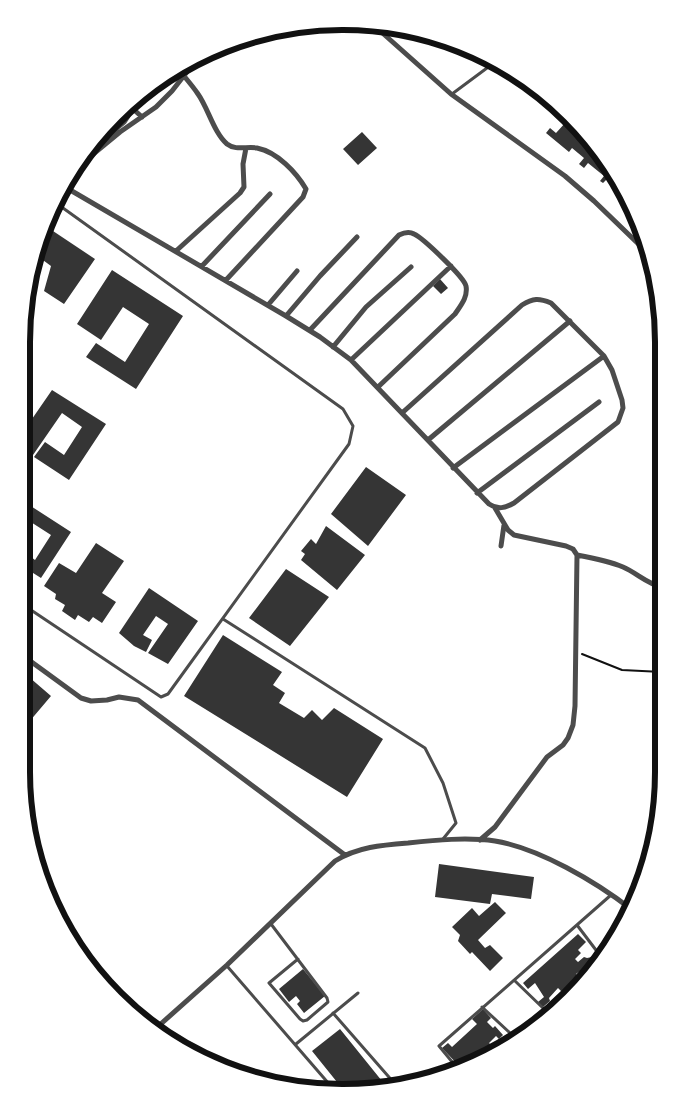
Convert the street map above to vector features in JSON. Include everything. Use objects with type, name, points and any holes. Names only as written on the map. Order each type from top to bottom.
[{"type":"street","points":[[382,33],[452,94],[565,176],[639,244]]},
{"type":"street","points":[[94,153],[162,102],[188,71]]},
{"type":"street","points":[[184,76],[198,94],[220,136],[227,144],[234,148],[258,148],[275,156],[298,177],[306,189],[306,193],[226,280]]},
{"type":"street","points":[[134,110],[142,117]]},
{"type":"street","points":[[112,132],[128,116]]},
{"type":"street","points":[[176,251],[240,193],[244,187],[243,164],[246,148]]},
{"type":"street","points":[[70,190],[226,280],[310,330],[333,346],[351,360],[453,468],[495,508],[508,530],[518,537],[566,546],[573,549],[577,555],[575,706],[573,725],[568,738],[547,757],[495,827],[480,840]]},
{"type":"street","points":[[202,266],[270,194]]},
{"type":"street","points":[[310,330],[399,235],[404,233],[414,234],[452,266],[464,280],[466,293],[463,302],[455,314],[378,387]]},
{"type":"street","points":[[286,316],[357,237]]},
{"type":"street","points":[[351,360],[452,266]]},
{"type":"street","points":[[333,346],[366,307],[410,267]]},
{"type":"street","points":[[268,305],[297,271]]},
{"type":"street","points":[[402,413],[528,301],[542,299],[551,303],[570,321],[604,356],[612,370],[623,408],[618,422],[514,503],[505,508],[495,508]]},
{"type":"street","points":[[428,440],[570,321]]},
{"type":"street","points":[[453,468],[604,356]]},
{"type":"street","points":[[478,493],[599,402]]},
{"type":"street","points":[[501,546],[504,524]]},
{"type":"street","points":[[577,555],[625,568],[642,579],[655,584]]},
{"type":"street","points":[[30,661],[81,698],[92,701],[119,697],[138,700],[345,855]]},
{"type":"street","points":[[160,1025],[227,965],[335,862],[356,850],[384,845],[443,840],[496,842],[536,854],[557,863],[625,905]]},
{"type":"lane","points":[[452,94],[489,66]]},
{"type":"lane","points":[[30,609],[161,697],[168,694],[349,444],[353,426],[343,409],[61,206]]},
{"type":"lane","points":[[223,619],[425,748],[443,783],[456,822],[443,840]]},
{"type":"lane","points":[[453,1063],[439,1046],[611,895]]},
{"type":"lane","points":[[271,924],[298,959],[327,998],[328,1002],[304,1021],[300,1019],[269,983],[298,959]]},
{"type":"lane","points":[[576,925],[597,952]]},
{"type":"lane","points":[[227,965],[329,1083]]},
{"type":"lane","points":[[514,980],[545,1009]]},
{"type":"lane","points":[[296,1044],[358,993]]},
{"type":"lane","points":[[482,1008],[511,1035]]},
{"type":"lane","points":[[333,1013],[391,1080]]},
{"type":"path","points":[[576,652],[622,670],[655,672]]},
{"type":"building","points":[[565,124],[590,152],[608,178],[603,183],[600,181],[604,176],[588,163],[584,168],[579,164],[584,158],[572,148],[569,152],[546,133],[550,128],[556,133]]},
{"type":"building","points":[[362,132],[377,148],[358,165],[343,149]]},
{"type":"building","points":[[51,230],[95,259],[64,304],[44,291],[51,266],[42,259]]},
{"type":"building","points":[[112,270],[183,316],[136,389],[86,357],[96,343],[125,362],[149,324],[123,307],[101,340],[77,324]]},
{"type":"building","points":[[440,279],[448,288],[441,294],[433,286]]},
{"type":"building","points":[[52,390],[106,424],[69,480],[34,457],[45,442],[64,455],[82,427],[62,413],[33,455],[30,453],[30,422]]},
{"type":"building","points":[[366,467],[406,495],[368,546],[331,514]]},
{"type":"building","points":[[30,506],[71,532],[41,578],[30,571],[30,556],[35,560],[51,535],[30,522]]},
{"type":"building","points":[[326,526],[365,555],[337,590],[301,560],[305,554],[301,551],[311,539],[316,544]]},
{"type":"building","points":[[96,543],[124,561],[102,593],[116,602],[102,623],[93,617],[89,622],[78,615],[75,620],[62,611],[65,605],[55,599],[56,594],[44,586],[59,563],[76,573]]},
{"type":"building","points":[[286,569],[329,597],[290,646],[249,618]]},
{"type":"building","points":[[149,588],[198,621],[168,664],[148,653],[168,624],[156,616],[143,635],[152,640],[146,652],[134,646],[119,633]]},
{"type":"building","points":[[223,635],[282,672],[273,685],[285,693],[279,703],[304,718],[312,710],[322,720],[334,708],[383,739],[347,797],[184,696]]},
{"type":"building","points":[[30,678],[51,696],[30,721]]},
{"type":"building","points":[[439,864],[534,877],[531,899],[492,894],[490,904],[435,897]]},
{"type":"building","points":[[495,902],[506,913],[478,940],[485,948],[490,945],[503,958],[490,971],[472,952],[470,954],[458,941],[460,935],[452,927],[472,908],[479,916]]},
{"type":"building","points":[[578,934],[586,942],[578,950],[581,953],[575,959],[578,962],[584,957],[593,958],[586,966],[576,974],[578,976],[570,984],[562,992],[558,988],[549,998],[550,1001],[543,1007],[538,1002],[544,997],[535,983],[528,989],[523,983]]},
{"type":"building","points":[[303,969],[325,996],[304,1013],[297,1004],[300,1001],[296,996],[289,1002],[279,989]]},
{"type":"building","points":[[483,1009],[491,1018],[487,1022],[493,1028],[495,1026],[503,1035],[499,1039],[496,1036],[489,1043],[492,1046],[456,1062],[442,1048],[448,1043],[452,1047],[477,1024],[472,1019]]},
{"type":"building","points":[[340,1029],[382,1081],[338,1084],[312,1051]]}]
